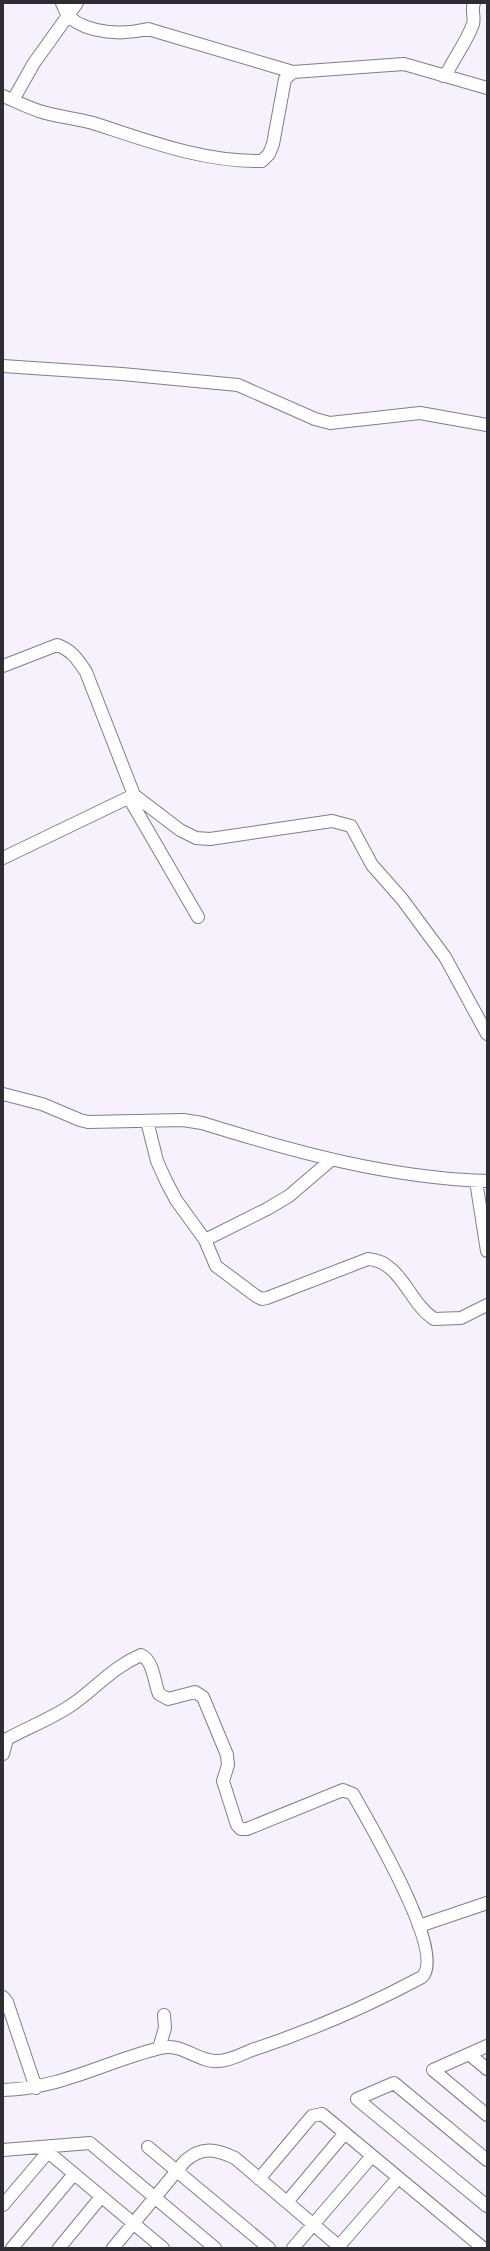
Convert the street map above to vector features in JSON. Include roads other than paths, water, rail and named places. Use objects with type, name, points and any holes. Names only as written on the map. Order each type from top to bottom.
[{"type":"street","points":[[62,3],[68,16],[86,27],[105,31],[131,33],[148,29],[293,72],[404,64],[487,88]]},
{"type":"street","points":[[77,3],[8,98],[40,111],[91,123],[140,140],[205,157],[222,160],[262,161],[269,154],[273,144],[285,79],[293,72]]},
{"type":"street","points":[[443,76],[448,71],[468,36],[474,22],[472,7],[474,3]]},
{"type":"street","points":[[3,366],[122,374],[238,385],[315,419],[330,423],[420,413],[487,425]]},
{"type":"street","points":[[3,666],[57,645],[65,648],[76,657],[86,672],[131,797],[198,917]]},
{"type":"street","points":[[3,858],[131,797]]},
{"type":"street","points":[[131,797],[180,830],[196,838],[210,839],[332,821],[351,826],[372,865],[402,899],[441,952],[487,1034]]},
{"type":"street","points":[[3,1094],[42,1104],[80,1120],[183,1120],[202,1123],[331,1160],[393,1172],[482,1181],[487,1251]]},
{"type":"street","points":[[148,1121],[157,1161],[166,1181],[176,1200],[205,1240],[220,1270],[235,1278],[262,1299],[368,1259],[386,1264],[399,1277],[418,1307],[434,1319],[460,1318],[487,1305]]},
{"type":"street","points":[[205,1240],[267,1209],[289,1196],[331,1160]]},
{"type":"street","points":[[3,1754],[7,1739],[66,1708],[110,1672],[130,1659],[142,1655],[147,1660],[153,1672],[159,1694],[168,1699],[195,1692],[203,1697],[227,1755],[228,1765],[223,1781],[237,1826],[241,1829],[247,1829],[343,1790],[353,1794],[407,1892],[419,1926],[426,1959],[426,1973],[388,1995],[283,2040],[219,2061],[209,2060],[180,2048],[159,2048],[60,2082],[36,2088],[3,2090]]},
{"type":"street","points":[[419,1926],[487,1903]]},
{"type":"street","points":[[3,1997],[7,2002],[36,2088]]},
{"type":"street","points":[[159,2048],[165,2028],[164,2015]]},
{"type":"street","points":[[487,2046],[433,2070],[487,2115]]},
{"type":"street","points":[[469,2054],[487,2069]]},
{"type":"street","points":[[487,2160],[394,2083],[358,2098],[487,2206]]},
{"type":"street","points":[[259,2179],[312,2116],[322,2114],[482,2248]]},
{"type":"street","points":[[287,2202],[345,2133]]},
{"type":"street","points":[[3,2150],[90,2143],[215,2248]]},
{"type":"street","points":[[148,2146],[269,2248]]},
{"type":"street","points":[[113,2248],[177,2171],[195,2153],[208,2150],[222,2152],[235,2158],[340,2247],[398,2178]]},
{"type":"street","points":[[3,2205],[48,2152],[163,2248]]},
{"type":"street","points":[[293,2248],[372,2156]]},
{"type":"street","points":[[12,2248],[74,2174]]},
{"type":"street","points":[[59,2248],[101,2197]]}]
